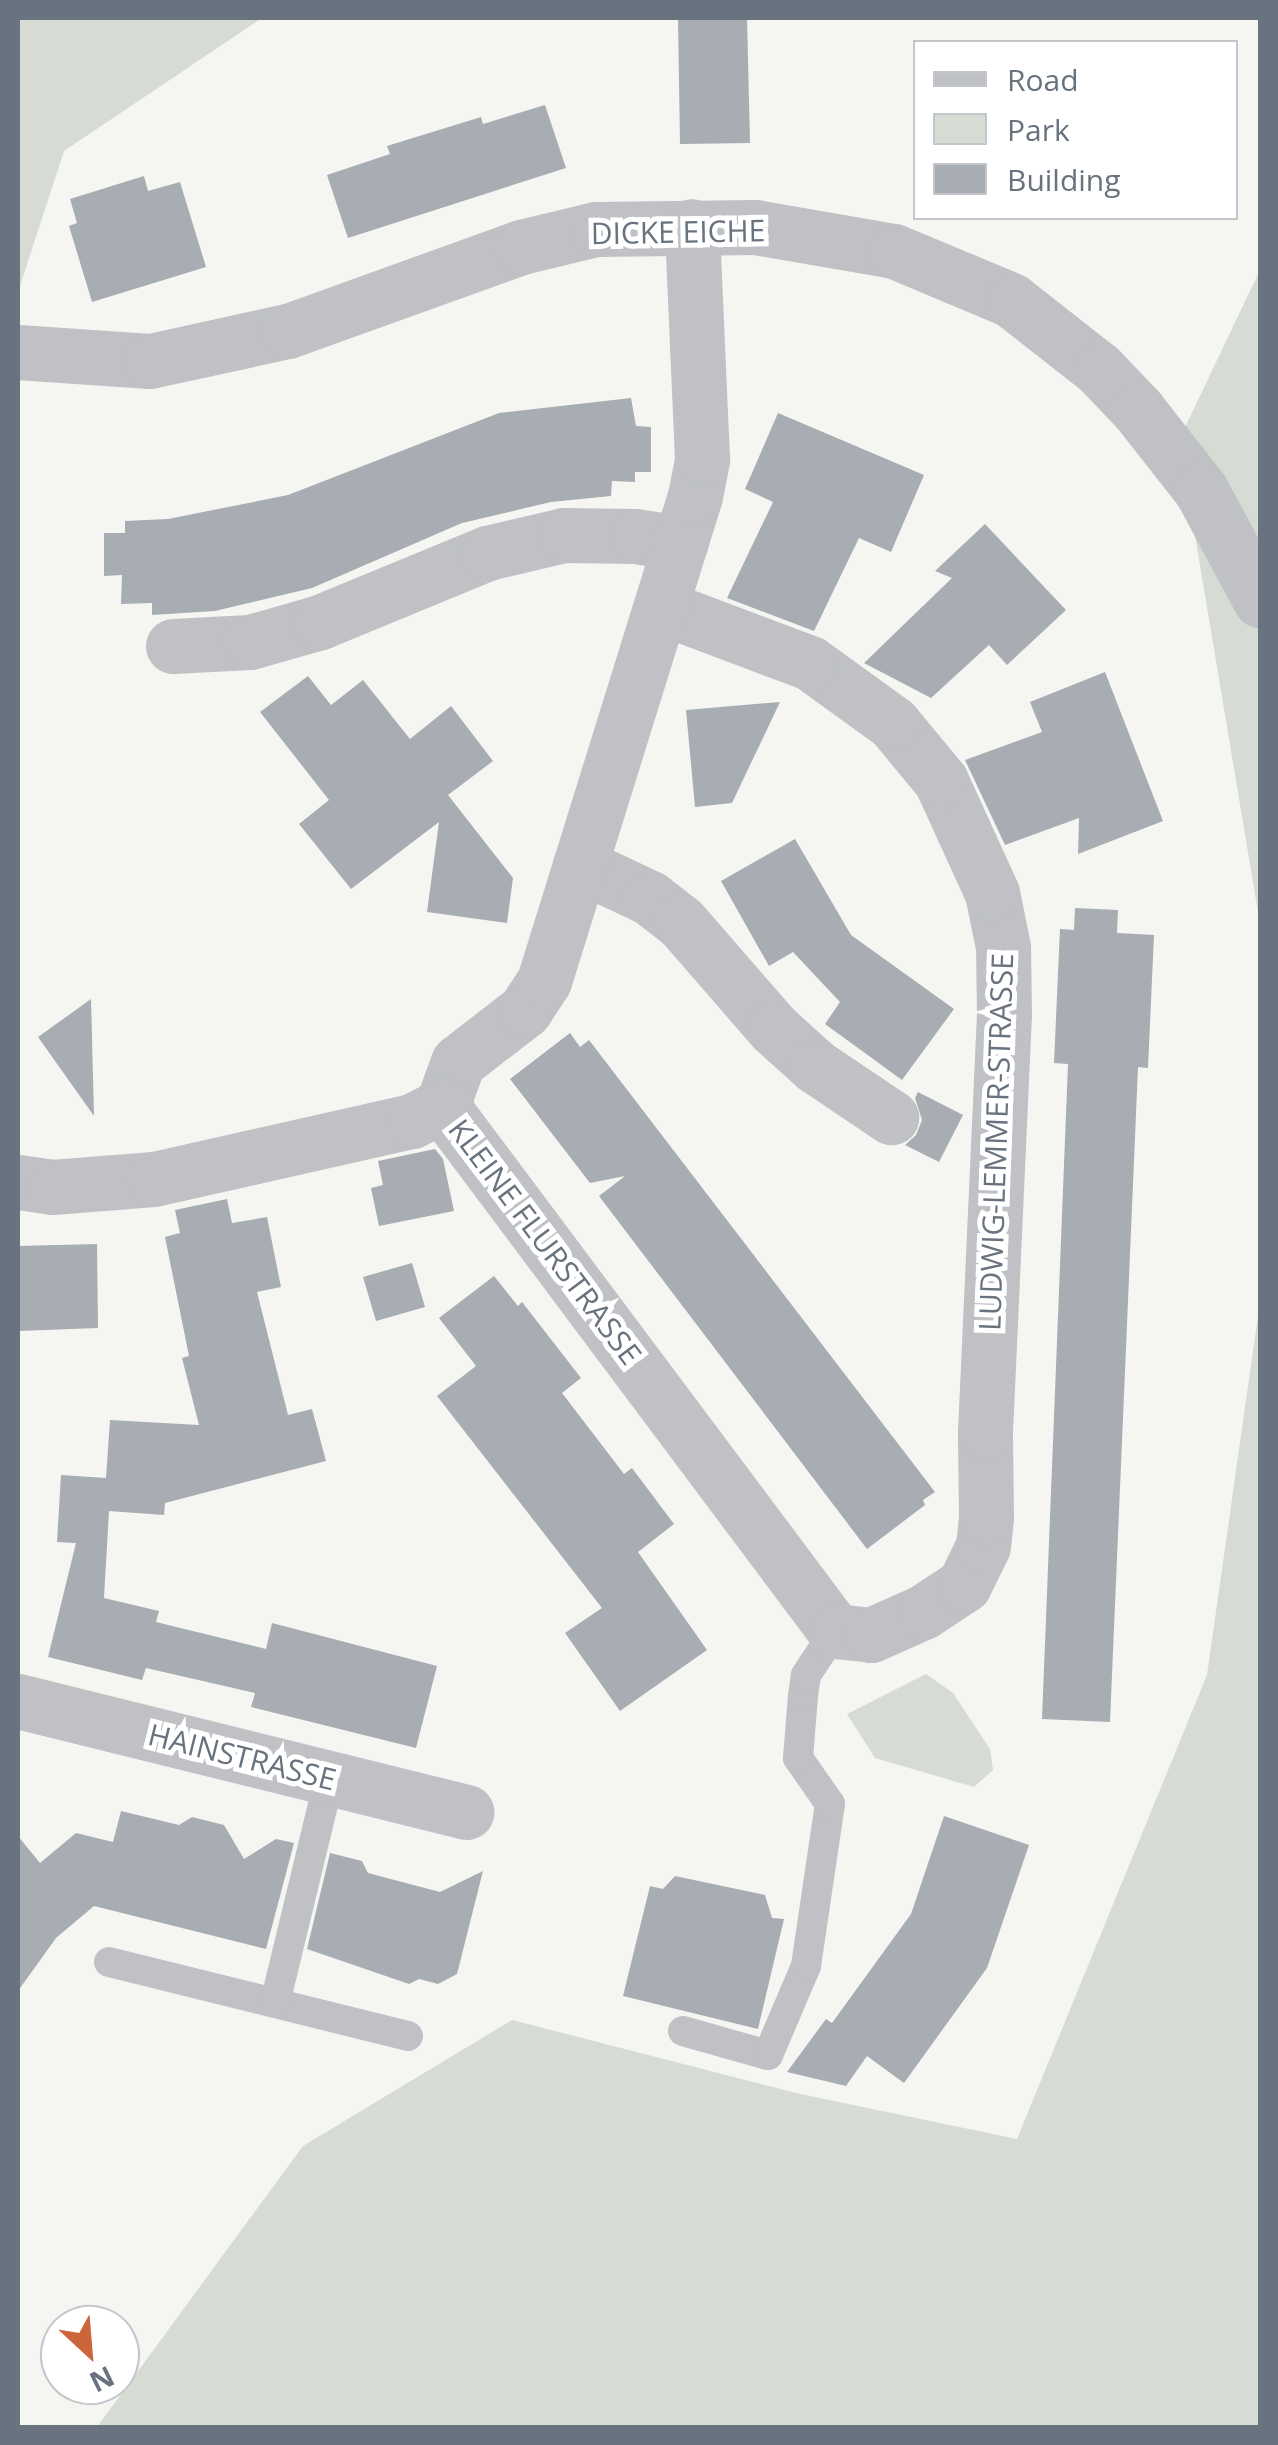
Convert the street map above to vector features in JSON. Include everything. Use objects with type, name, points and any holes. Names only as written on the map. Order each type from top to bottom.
[{"type":"street","points":[[442,1106],[458,1062],[536,997],[680,543],[702,458],[692,226]]},
{"type":"street","name":"DICKE EICHE","points":[[18,352],[150,361],[288,331],[521,247],[596,229],[755,227],[894,251],[1010,300],[1099,369],[1138,410],[1201,490],[1260,600]]},
{"type":"street","points":[[173,646],[267,637],[320,622],[487,552],[564,534],[635,536],[680,543]]},
{"type":"street","name":"LUDWIG-LEMMER-STRASSE","points":[[661,606],[810,664],[894,723],[941,781],[960,815],[997,914],[1004,1015],[983,1546],[964,1585],[922,1612],[871,1635],[835,1631]]},
{"type":"street","points":[[580,866],[650,898],[681,922],[773,1028],[815,1066],[890,1118]]},
{"type":"street","name":"KLEINE FLURSTRASSE","points":[[18,1182],[52,1186],[154,1179],[412,1121],[442,1106],[835,1631]]},
{"type":"street","name":"HAINSTRASSE","points":[[18,1702],[466,1812]]},
{"type":"lane","points":[[683,2031],[768,2054],[806,1966],[830,1804],[798,1758],[803,1696],[806,1675],[835,1631]]},
{"type":"lane","points":[[274,2003],[329,1779]]},
{"type":"lane","points":[[109,1962],[408,2036]]},
{"type":"green space","points":[[18,18],[262,18],[64,151],[18,292]]},
{"type":"green space","points":[[1260,270],[1260,924],[1179,440]]},
{"type":"green space","points":[[1260,1302],[1260,2427],[97,2427],[113,2405],[140,2405],[140,2368],[303,2146],[512,2020],[800,2094],[1017,2139],[1207,1675]]},
{"type":"green space","points":[[926,1674],[953,1693],[990,1749],[993,1770],[974,1787],[875,1758],[847,1714]]},
{"type":"building","points":[[678,18],[747,18],[750,143],[680,144]]},
{"type":"building","points":[[545,105],[566,168],[348,238],[327,175],[390,154],[387,146],[481,117],[483,124]]},
{"type":"building","points":[[144,176],[148,191],[180,182],[206,267],[92,302],[69,226],[77,223],[70,199]]},
{"type":"building","points":[[631,398],[636,426],[651,427],[651,472],[635,472],[635,482],[612,481],[611,496],[551,502],[462,523],[312,588],[215,611],[152,615],[152,603],[121,604],[122,575],[104,576],[104,533],[125,533],[125,521],[168,519],[288,495],[499,413]]},
{"type":"building","points":[[778,413],[924,475],[891,552],[859,538],[814,631],[727,598],[773,502],[745,489]]},
{"type":"building","points":[[985,524],[1066,610],[1007,665],[989,645],[931,698],[864,663],[952,578],[935,571]]},
{"type":"building","points":[[1105,672],[1163,821],[1078,854],[1079,818],[1005,845],[965,760],[1042,732],[1030,702]]},
{"type":"building","points":[[308,676],[331,705],[363,680],[410,739],[451,706],[493,761],[448,795],[513,878],[507,923],[427,912],[439,822],[351,889],[299,824],[329,800],[260,712]]},
{"type":"building","points":[[780,702],[732,803],[695,807],[686,710]]},
{"type":"building","points":[[795,839],[851,935],[954,1009],[902,1080],[825,1024],[840,1002],[793,952],[769,966],[721,881]]},
{"type":"building","points":[[1075,908],[1118,910],[1117,933],[1154,935],[1148,1068],[1138,1067],[1110,1722],[1042,1719],[1068,1064],[1054,1063],[1060,929],[1074,930]]},
{"type":"building","points":[[91,999],[94,1116],[38,1037]]},
{"type":"building","points":[[570,1033],[580,1047],[589,1040],[935,1492],[923,1500],[925,1505],[867,1549],[599,1196],[625,1176],[590,1183],[510,1079]]},
{"type":"building","points":[[918,1092],[963,1115],[939,1162],[905,1145],[916,1135],[922,1120],[915,1098]]},
{"type":"building","points":[[435,1149],[443,1159],[454,1211],[379,1226],[371,1188],[383,1185],[378,1161]]},
{"type":"building","points":[[227,1199],[232,1223],[267,1217],[281,1287],[257,1292],[288,1415],[312,1409],[326,1461],[165,1503],[164,1515],[109,1511],[104,1598],[159,1611],[156,1622],[266,1649],[272,1623],[437,1666],[416,1748],[251,1707],[255,1693],[146,1668],[142,1680],[48,1657],[76,1543],[57,1542],[61,1475],[106,1478],[110,1420],[199,1425],[182,1358],[189,1356],[165,1237],[180,1233],[175,1210]]},
{"type":"building","points":[[97,1244],[98,1328],[18,1331],[18,1246]]},
{"type":"building","points":[[412,1263],[425,1307],[376,1321],[363,1277]]},
{"type":"building","points":[[494,1276],[518,1306],[522,1302],[581,1378],[562,1393],[624,1474],[632,1468],[674,1524],[638,1552],[707,1650],[620,1711],[565,1633],[602,1608],[437,1396],[476,1366],[439,1318]]},
{"type":"building","points":[[121,1811],[179,1825],[192,1817],[224,1825],[244,1859],[276,1839],[294,1843],[266,1949],[94,1906],[56,1938],[18,1991],[18,1836],[40,1863],[76,1833],[113,1842]]},
{"type":"building","points":[[944,1816],[1029,1845],[987,1968],[904,2083],[867,2056],[846,2086],[787,2072],[826,2019],[832,2023],[911,1914]]},
{"type":"building","points":[[330,1853],[362,1861],[368,1873],[440,1892],[483,1871],[457,1974],[438,1984],[419,1979],[409,1984],[307,1949]]},
{"type":"building","points":[[675,1876],[765,1895],[772,1918],[784,1919],[758,2029],[623,1996],[650,1886],[663,1889]]}]
